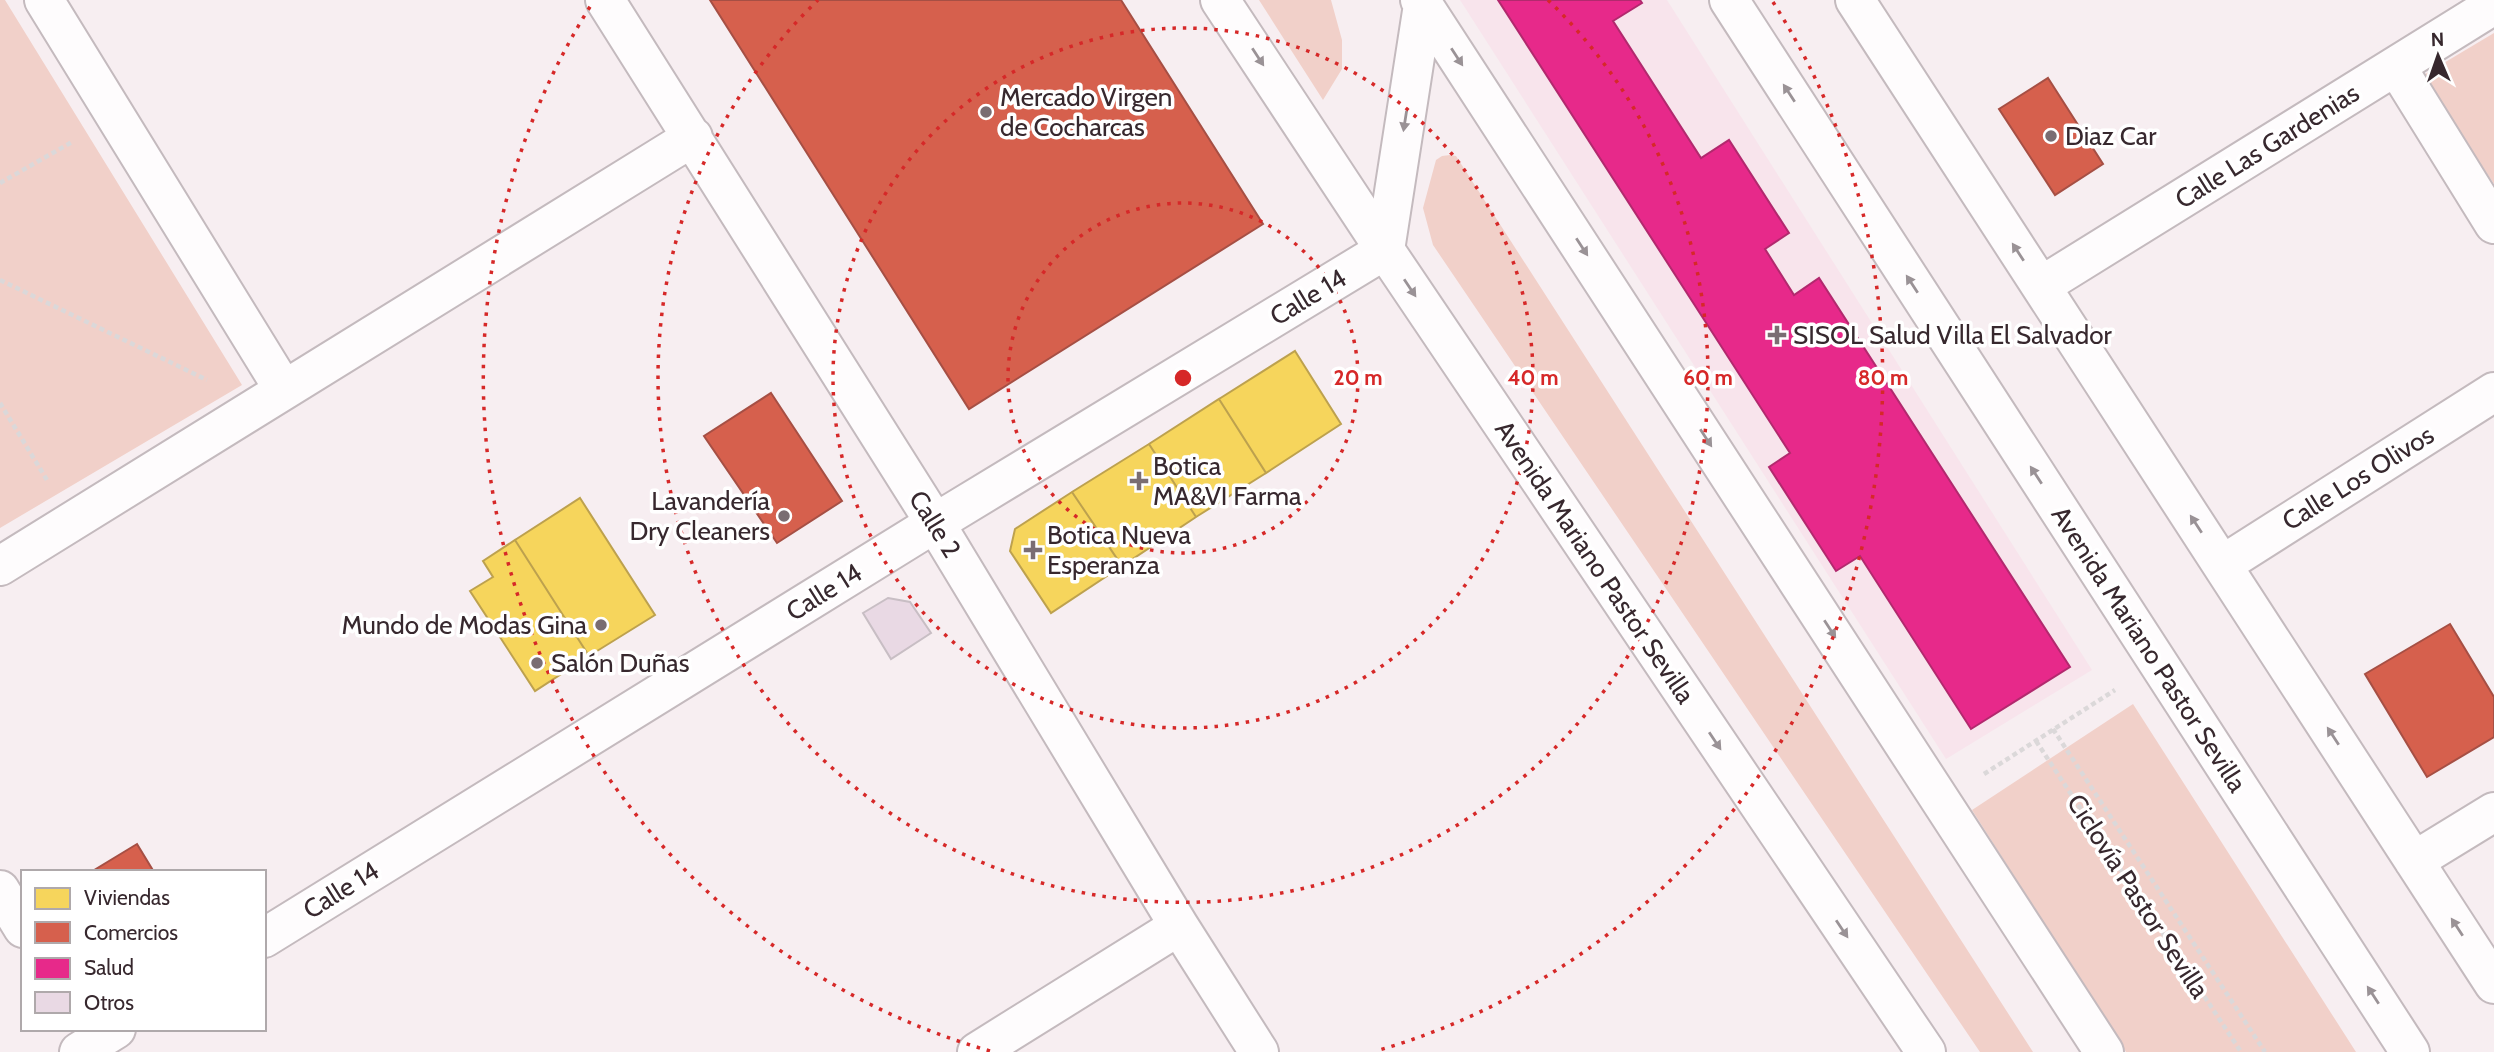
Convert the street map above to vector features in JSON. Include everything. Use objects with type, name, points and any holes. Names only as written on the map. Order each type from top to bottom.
[{"type":"street","points":[[44,0],[284,390]]},
{"type":"street","name":"Calle 2","points":[[605,0],[935,523],[1179,926],[1259,1052]]},
{"type":"street","name":"Avenida Mariano Pastor Sevilla","points":[[1220,0],[1385,250],[1926,1052]]},
{"type":"street","name":"Avenida Mariano Pastor Sevilla","points":[[1729,0],[2410,1052]]},
{"type":"street","points":[[1855,0],[2494,984]]},
{"type":"street","points":[[1385,250],[1422,2]]},
{"type":"street","points":[[1422,2],[2105,1052]]},
{"type":"street","name":"Calle Las Gardenias","points":[[2041,286],[2494,5]]},
{"type":"street","points":[[2396,66],[2494,224]]},
{"type":"street","points":[[0,566],[693,137]]},
{"type":"street","name":"Calle 14","points":[[266,937],[935,523],[1385,250]]},
{"type":"street","name":"Calle Los Olivos","points":[[2222,565],[2494,392]]},
{"type":"street","points":[[2414,861],[2494,812]]},
{"type":"street","points":[[0,890],[21,925]]},
{"type":"street","points":[[978,1052],[1179,926]]},
{"type":"path","points":[[65,130],[79,154]]},
{"type":"path","points":[[0,183],[72,142]]},
{"type":"path","points":[[0,280],[209,381]]},
{"type":"path","points":[[0,403],[53,488]]},
{"type":"path","points":[[1942,801],[2158,663]]},
{"type":"path","points":[[2053,729],[2265,1052]]},
{"type":"path","name":"Ciclovía Pastor Sevilla","points":[[2036,741],[2241,1052]]},
{"type":"shaded area","points":[[0,0],[5,0],[242,385],[0,528]]},
{"type":"shaded area","points":[[1259,0],[1331,0],[1342,40],[1342,69],[1323,100]]},
{"type":"shaded area","name":"SISOL Salud Villa El Salvador","points":[[1460,0],[1667,0],[2092,670],[1946,759]]},
{"type":"shaded area","points":[[2494,33],[2494,184],[2422,76]]},
{"type":"shaded area","points":[[1450,155],[1456,156],[2033,1052],[1980,1052],[1433,245],[1423,208],[1436,160]]},
{"type":"shaded area","points":[[2133,704],[2356,1052],[2126,1052],[1972,810]]},
{"type":"building: Viviendas","points":[[1295,351],[1341,424],[1266,473],[1219,399]]},
{"type":"building: Viviendas","points":[[1219,399],[1266,473],[1196,517],[1149,444]]},
{"type":"building: Viviendas","points":[[1149,444],[1196,517],[1122,566],[1072,492]]},
{"type":"building: Viviendas","points":[[1072,492],[1122,566],[1051,613],[1010,551],[1015,529]]},
{"type":"building: Viviendas","points":[[580,498],[655,615],[589,656],[515,540]]},
{"type":"building: Viviendas","points":[[515,540],[589,656],[535,691],[470,591],[493,577],[483,561]]},
{"type":"building: Comercios","name":"Mercado Virgen de Cocharcas","points":[[710,0],[1121,0],[1263,224],[969,409]]},
{"type":"building: Comercios","name":"Diaz Car","points":[[2048,78],[2103,164],[2055,195],[1999,109]]},
{"type":"building: Comercios","points":[[771,393],[842,501],[777,543],[704,436]]},
{"type":"building: Comercios","points":[[2450,624],[2494,697],[2494,737],[2427,777],[2365,674]]},
{"type":"building: Comercios","points":[[137,844],[153,870],[94,870]]},
{"type":"building: Salud","name":"SISOL Salud Villa El Salvador","points":[[1498,0],[1640,0],[1642,3],[1613,21],[1701,158],[1729,140],[1789,233],[1765,249],[1794,295],[1819,278],[2070,667],[1971,729],[1860,556],[1836,571],[1769,467],[1790,453]]},
{"type":"building: Otros","points":[[888,598],[910,602],[931,633],[891,659],[863,613]]},
{"type":"place","name":"Mercado Virgen de Cocharcas","points":[[986,112]]},
{"type":"place","name":"Diaz Car","points":[[2051,136]]},
{"type":"place","name":"SISOL Salud Villa El Salvador","points":[[1777,335]]},
{"type":"place","name":"Botica MA&VI Farma","points":[[1139,481]]},
{"type":"place","name":"Lavandería Dry Cleaners","points":[[784,516]]},
{"type":"place","name":"Botica Nueva Esperanza","points":[[1033,550]]},
{"type":"place","name":"Mundo de Modas Gina","points":[[601,625]]},
{"type":"place","name":"Salón Duñas","points":[[537,663]]}]
